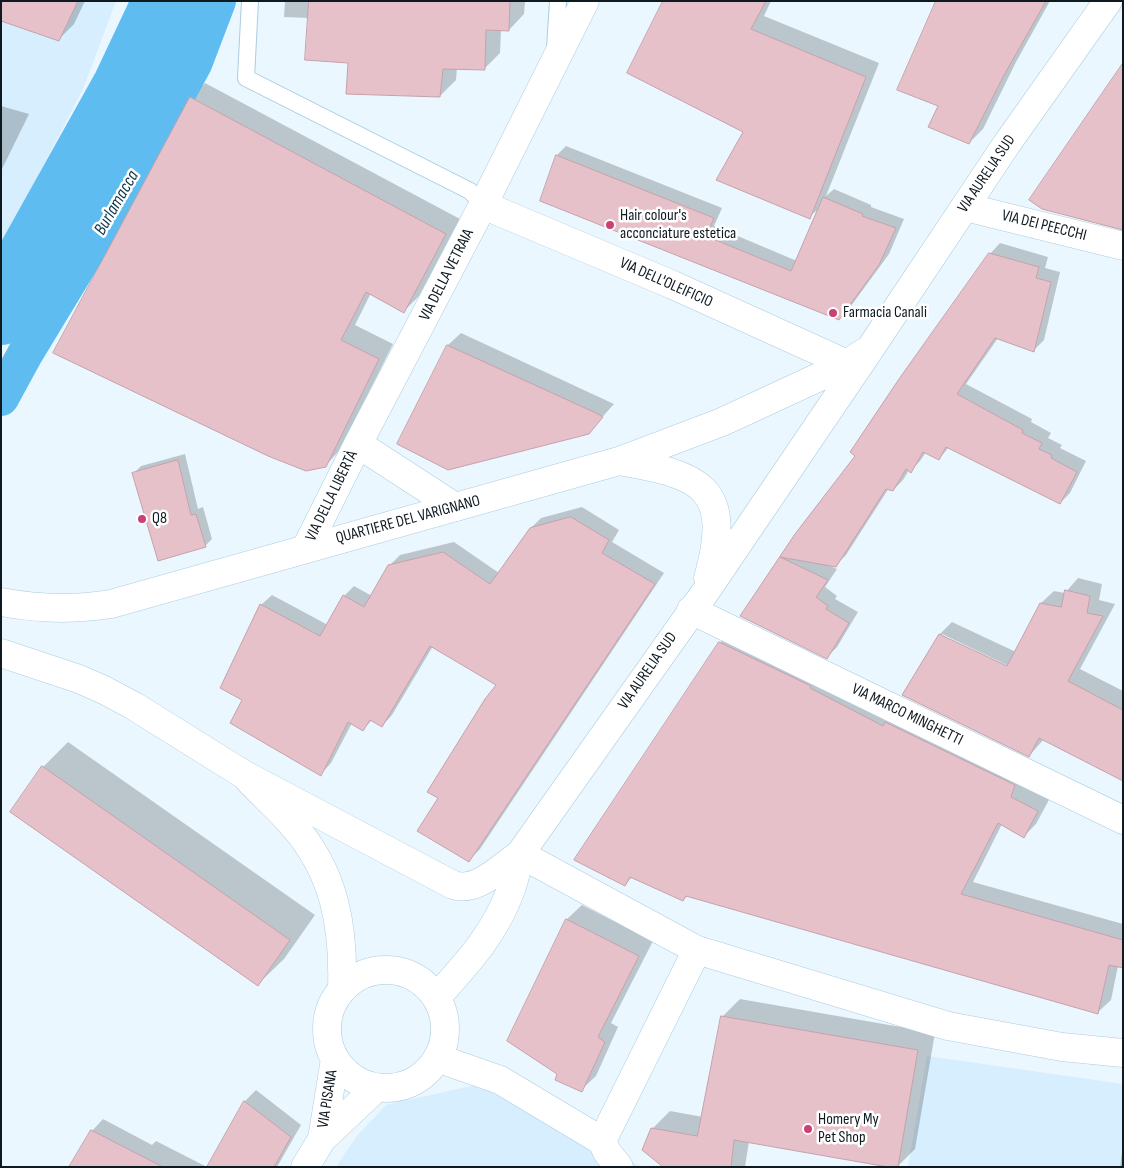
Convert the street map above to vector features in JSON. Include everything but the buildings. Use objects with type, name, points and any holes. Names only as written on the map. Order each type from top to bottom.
[{"type":"street","name":"VIA DELLA VETRAIA","points":[[358,444],[484,205],[585,1]]},
{"type":"street","name":"VIA AURELIA SUD","points":[[437,997],[477,952],[490,934],[511,890],[520,854],[698,602],[1006,145],[1108,1]]},
{"type":"street","name":"VIA DELL'OLEIFICIO","points":[[484,205],[673,285],[847,364]]},
{"type":"street","name":"VIA DEI PEECCHI","points":[[965,207],[1123,246]]},
{"type":"street","name":"VIA AURELIA SUD","points":[[619,460],[722,422],[847,364],[870,349]]},
{"type":"street","points":[[358,444],[455,507]]},
{"type":"street","name":"VIA DELLA LIBERTÀ","points":[[306,548],[358,444]]},
{"type":"street","name":"QUARTIERE DEL VARIGNANO","points":[[1,602],[59,609],[87,608],[111,604],[619,460],[678,473],[692,480],[707,492],[714,509],[717,524],[715,555],[698,602]]},
{"type":"street","name":"VIA MARCO MINGHETTI","points":[[698,602],[1123,820]]},
{"type":"street","points":[[1,653],[79,679],[104,690],[134,706],[243,774],[460,888],[479,883],[520,854],[697,950],[948,1026],[1062,1047],[1123,1053]]},
{"type":"street","points":[[243,774],[293,824],[307,843],[327,880],[341,936],[343,959],[342,990]]},
{"type":"street","points":[[602,1141],[697,950]]},
{"type":"street","points":[[389,970],[406,973],[422,982],[437,997],[443,1011],[446,1027],[444,1043],[437,1058],[426,1072],[411,1082],[394,1088],[376,1088],[360,1082],[346,1073],[335,1060],[327,1036],[328,1019],[333,1003],[342,990],[355,978],[372,971],[389,970]]},
{"type":"street","points":[[437,1058],[500,1080],[602,1141],[619,1167]]},
{"type":"street","name":"VIA PISANA","points":[[322,1140],[335,1060]]},
{"type":"street","name":"VIA PISANA","points":[[305,1167],[322,1140],[376,1088]]},
{"type":"lane","points":[[250,1],[246,78],[470,191],[484,205]]},
{"type":"lane","points":[[554,63],[558,1]]},
{"type":"shaded area","points":[[1,1],[116,1],[83,89],[1,247]]},
{"type":"shaded area","points":[[927,1056],[1123,1084],[1123,1167],[908,1167]]},
{"type":"shaded area","points":[[476,1085],[642,1167],[336,1167],[356,1137],[386,1105]]},
{"type":"waterway","name":"Burlamacca","points":[[1,279],[112,80],[148,1]]},
{"type":"waterway","name":"Burlamacca","points":[[1,314],[135,84],[174,1]]},
{"type":"waterway","name":"Burlamacca","points":[[1,398],[25,354],[134,174],[194,64],[218,1]]},
{"type":"place","name":"Hair colour's acconciature estetica","points":[[610,225]]},
{"type":"place","name":"Farmacia Canali","points":[[833,313]]},
{"type":"place","name":"Q8","points":[[142,519]]},
{"type":"place","name":"Homery My Pet Shop","points":[[808,1129]]}]
